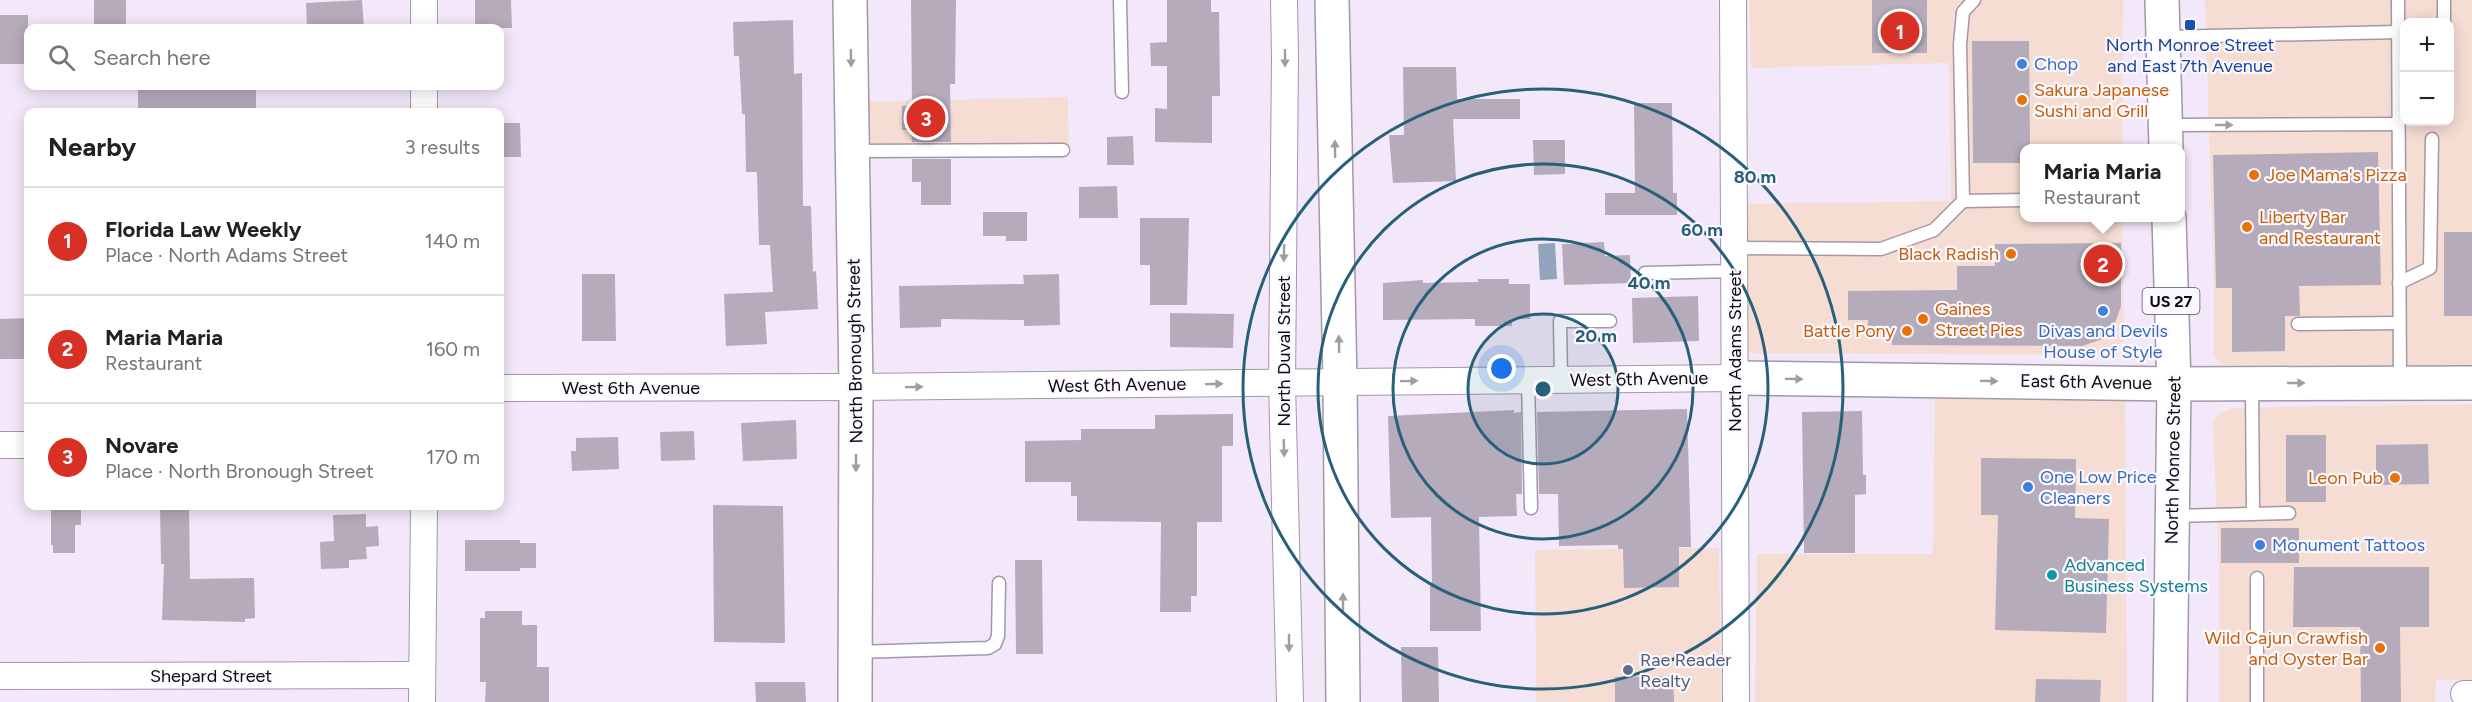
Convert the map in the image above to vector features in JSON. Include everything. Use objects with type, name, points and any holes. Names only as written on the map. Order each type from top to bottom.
[{"type":"main road","name":"North Bronough Street","points":[[850,0],[856,387],[855,702]]},
{"type":"main road","points":[[1332,0],[1340,382],[1343,702]]},
{"type":"main road","points":[[2162,0],[2166,137]]},
{"type":"main road","name":"North Monroe Street","points":[[2169,222],[2174,384],[2170,702]]},
{"type":"main road","name":"East 6th Avenue","points":[[1735,378],[2174,384],[2472,383]]},
{"type":"street","points":[[423,0],[424,24]]},
{"type":"street","name":"North Duval Street","points":[[1284,0],[1282,383],[1290,702]]},
{"type":"street","name":"North Adams Street","points":[[1733,0],[1736,702]]},
{"type":"street","points":[[424,90],[424,108]]},
{"type":"street","name":"West 6th Avenue","points":[[504,388],[856,387],[1735,378]]},
{"type":"street","points":[[0,445],[24,445]]},
{"type":"street","points":[[422,702],[424,510]]},
{"type":"street","name":"Shepard Street","points":[[0,676],[422,675]]},
{"type":"lane","points":[[1120,0],[1122,92]]},
{"type":"lane","points":[[1963,201],[1960,44],[1963,12],[1974,0]]},
{"type":"lane","points":[[2398,0],[2400,51]]},
{"type":"lane","points":[[2444,0],[2444,18]]},
{"type":"lane","points":[[2163,37],[2398,32]]},
{"type":"lane","points":[[2400,72],[2398,124],[2400,383]]},
{"type":"lane","points":[[2166,137],[2398,124]]},
{"type":"lane","points":[[2399,283],[2430,268],[2432,139]]},
{"type":"lane","points":[[852,151],[1063,150]]},
{"type":"lane","points":[[1645,273],[1735,260],[1881,249],[1934,230],[1963,201],[2020,200]]},
{"type":"lane","points":[[1561,380],[1560,321],[1610,321]]},
{"type":"lane","points":[[2298,324],[2399,323]]},
{"type":"lane","points":[[1528,380],[1531,508]]},
{"type":"lane","points":[[2252,383],[2253,514]]},
{"type":"lane","points":[[2172,516],[2289,513]]},
{"type":"lane","points":[[2257,578],[2257,702]]},
{"type":"lane","points":[[855,652],[988,648],[995,644],[998,636],[999,583]]},
{"type":"shaded area","points":[[1749,0],[2123,0],[2122,144],[2020,144],[2020,222],[2122,222],[2124,341],[2101,355],[1749,353],[1746,204],[1951,201],[1949,63],[1751,68]]},
{"type":"shaded area","points":[[2205,0],[2472,0],[2472,366],[2223,365],[2214,355]]},
{"type":"shaded area","points":[[1068,97],[1069,154],[866,159],[865,102]]},
{"type":"shaded area","points":[[1935,394],[2125,396],[2127,702],[1755,702],[1757,554],[1933,554]]},
{"type":"shaded area","points":[[2472,404],[2472,680],[2436,680],[2435,702],[2219,702],[2219,567],[2213,425],[2216,417],[2233,408]]},
{"type":"shaded area","points":[[1719,548],[1721,702],[1536,702],[1535,550]]},
{"type":"water","points":[[1555,243],[1557,279],[1540,280],[1538,244]]},
{"type":"building","points":[[94,0],[126,0],[126,24],[94,24]]},
{"type":"building","points":[[362,0],[364,24],[307,24],[306,3]]},
{"type":"building","points":[[475,0],[511,0],[512,28],[504,28],[504,24],[475,24]]},
{"type":"building","points":[[911,0],[956,0],[955,84],[950,84],[951,142],[912,142],[911,130],[902,130],[902,106],[912,106]]},
{"type":"building","points":[[1167,0],[1211,0],[1211,12],[1219,12],[1220,96],[1212,96],[1212,143],[1155,142],[1155,108],[1167,109],[1167,66],[1151,66],[1150,43],[1167,42]]},
{"type":"building","points":[[1872,0],[1927,0],[1927,53],[1872,53]]},
{"type":"building","points":[[0,15],[28,15],[28,24],[24,24],[24,64],[0,64]]},
{"type":"building","points":[[793,20],[794,74],[802,73],[803,206],[811,206],[813,272],[816,271],[818,309],[765,312],[767,344],[726,346],[724,294],[773,292],[770,245],[759,245],[757,172],[746,172],[745,114],[742,114],[739,56],[734,56],[733,22]]},
{"type":"building","points":[[1972,41],[2029,41],[2030,144],[2020,144],[2020,163],[1973,163]]},
{"type":"building","points":[[1403,67],[1456,67],[1457,99],[1520,99],[1520,119],[1453,119],[1456,181],[1393,183],[1389,135],[1404,135]]},
{"type":"building","points":[[138,90],[256,90],[256,108],[138,108]]},
{"type":"building","points":[[1634,103],[1672,103],[1673,193],[1677,193],[1677,215],[1605,215],[1605,193],[1635,193]]},
{"type":"building","points":[[504,123],[520,123],[521,157],[504,157]]},
{"type":"building","points":[[1133,136],[1134,165],[1107,165],[1107,137]]},
{"type":"building","points":[[1533,140],[1565,140],[1565,174],[1534,175]]},
{"type":"building","points":[[2378,152],[2381,285],[2299,286],[2300,316],[2285,316],[2285,351],[2232,352],[2232,288],[2216,288],[2213,155]]},
{"type":"building","points":[[912,159],[951,159],[951,205],[921,205],[921,182],[912,182]]},
{"type":"building","points":[[1117,186],[1118,218],[1079,218],[1079,187]]},
{"type":"building","points":[[983,212],[1027,212],[1027,241],[1006,241],[1006,236],[983,236]]},
{"type":"building","points":[[1140,218],[1189,218],[1187,305],[1150,305],[1150,265],[1140,265]]},
{"type":"building","points":[[2444,232],[2472,232],[2472,316],[2444,316]]},
{"type":"building","points":[[1604,242],[1605,256],[1630,255],[1631,283],[1564,285],[1562,244]]},
{"type":"building","points":[[2121,243],[2121,306],[2115,323],[2103,339],[2082,346],[1892,345],[1892,333],[1868,334],[1868,320],[1848,320],[1848,291],[1957,290],[1957,266],[1995,266],[1995,244]]},
{"type":"building","points":[[582,274],[615,274],[616,341],[582,341]]},
{"type":"building","points":[[1059,274],[1060,325],[1024,326],[1024,320],[941,319],[941,327],[900,328],[899,286],[1024,284],[1023,275]]},
{"type":"building","points":[[1478,279],[1509,279],[1509,284],[1530,284],[1530,319],[1512,319],[1512,326],[1475,326],[1475,319],[1383,320],[1383,283],[1423,280],[1423,283],[1478,282]]},
{"type":"building","points":[[1698,296],[1699,341],[1633,343],[1632,298]]},
{"type":"building","points":[[1170,313],[1234,314],[1233,348],[1170,347]]},
{"type":"building","points":[[24,318],[24,359],[0,359],[0,319]]},
{"type":"building","points":[[1687,409],[1691,547],[1679,547],[1679,587],[1624,588],[1623,549],[1618,549],[1618,545],[1559,546],[1558,494],[1539,494],[1537,412]]},
{"type":"building","points":[[1514,410],[1514,413],[1521,412],[1522,494],[1516,494],[1517,516],[1479,517],[1481,631],[1430,631],[1431,517],[1391,518],[1388,416]]},
{"type":"building","points":[[1862,411],[1863,475],[1866,475],[1866,494],[1855,495],[1855,553],[1804,553],[1802,412]]},
{"type":"building","points":[[1233,414],[1233,446],[1222,446],[1222,522],[1197,522],[1197,596],[1191,596],[1191,612],[1160,612],[1161,522],[1077,521],[1077,496],[1071,496],[1071,482],[1025,482],[1025,441],[1081,440],[1081,429],[1155,429],[1155,415]]},
{"type":"building","points":[[796,420],[797,459],[743,461],[741,423]]},
{"type":"building","points":[[694,431],[695,460],[661,461],[660,432]]},
{"type":"building","points":[[2286,435],[2326,435],[2326,502],[2286,502]]},
{"type":"building","points":[[618,437],[619,469],[572,471],[571,451],[576,451],[576,438]]},
{"type":"building","points":[[2428,444],[2429,484],[2376,485],[2376,445]]},
{"type":"building","name":"Advanced Business Systems","points":[[1981,458],[2076,459],[2075,518],[2109,519],[2106,633],[1995,630],[1998,515],[1981,515]]},
{"type":"building","points":[[713,505],[783,506],[785,643],[714,642]]},
{"type":"building","points":[[51,510],[81,510],[81,525],[75,525],[75,553],[53,553],[53,545],[51,545]]},
{"type":"building","points":[[160,510],[189,510],[190,579],[254,578],[255,618],[245,619],[245,622],[162,620],[164,564],[161,564]]},
{"type":"building","points":[[366,514],[366,527],[378,526],[379,546],[366,547],[367,559],[349,560],[349,568],[321,569],[320,542],[334,541],[333,515]]},
{"type":"building","name":"Monument Tattoos","points":[[2221,528],[2299,528],[2299,563],[2221,563]]},
{"type":"building","points":[[465,540],[520,540],[520,543],[536,543],[536,568],[520,568],[520,571],[465,571]]},
{"type":"building","points":[[1015,560],[1042,560],[1043,654],[1016,654]]},
{"type":"building","points":[[2294,567],[2429,567],[2429,627],[2400,627],[2401,702],[2361,702],[2360,627],[2293,627]]},
{"type":"building","points":[[485,611],[522,611],[522,625],[537,625],[537,667],[549,667],[549,702],[485,702],[486,682],[480,682],[480,618],[485,618]]},
{"type":"building","points":[[1401,647],[1438,647],[1439,702],[1402,702]]},
{"type":"building","points":[[1673,676],[1674,702],[1615,702],[1615,677]]},
{"type":"building","points":[[2036,679],[2101,680],[2100,702],[2035,702]]},
{"type":"building","points":[[755,682],[805,682],[806,702],[756,702]]},
{"type":"place","name":"North Monroe Street and East 7th Avenue","points":[[2190,25]]},
{"type":"place","name":"Florida Law Weekly","points":[[1900,31]]},
{"type":"place","name":"Chop","points":[[2022,64]]},
{"type":"place","name":"Sakura Japanese Sushi and Grill","points":[[2022,100]]},
{"type":"place","name":"Novare","points":[[926,118]]},
{"type":"place","name":"Joe Mama's Pizza","points":[[2254,175]]},
{"type":"place","name":"Liberty Bar and Restaurant","points":[[2247,227]]},
{"type":"place","name":"Black Radish","points":[[2011,254]]},
{"type":"place","name":"Maria Maria","points":[[2103,264]]},
{"type":"place","name":"Divas and Devils House of Style","points":[[2103,311]]},
{"type":"place","name":"Gaines Street Pies","points":[[1923,319]]},
{"type":"place","name":"Battle Pony","points":[[1907,331]]},
{"type":"place","name":"Leon Pub","points":[[2395,478]]},
{"type":"place","name":"One Low Price Cleaners","points":[[2028,487]]},
{"type":"place","name":"Monument Tattoos","points":[[2260,545]]},
{"type":"place","name":"Advanced Business Systems","points":[[2052,575]]},
{"type":"place","name":"Wild Cajun Crawfish and Oyster Bar","points":[[2380,648]]},
{"type":"place","name":"Rae Reader Realty","points":[[1628,670]]}]
